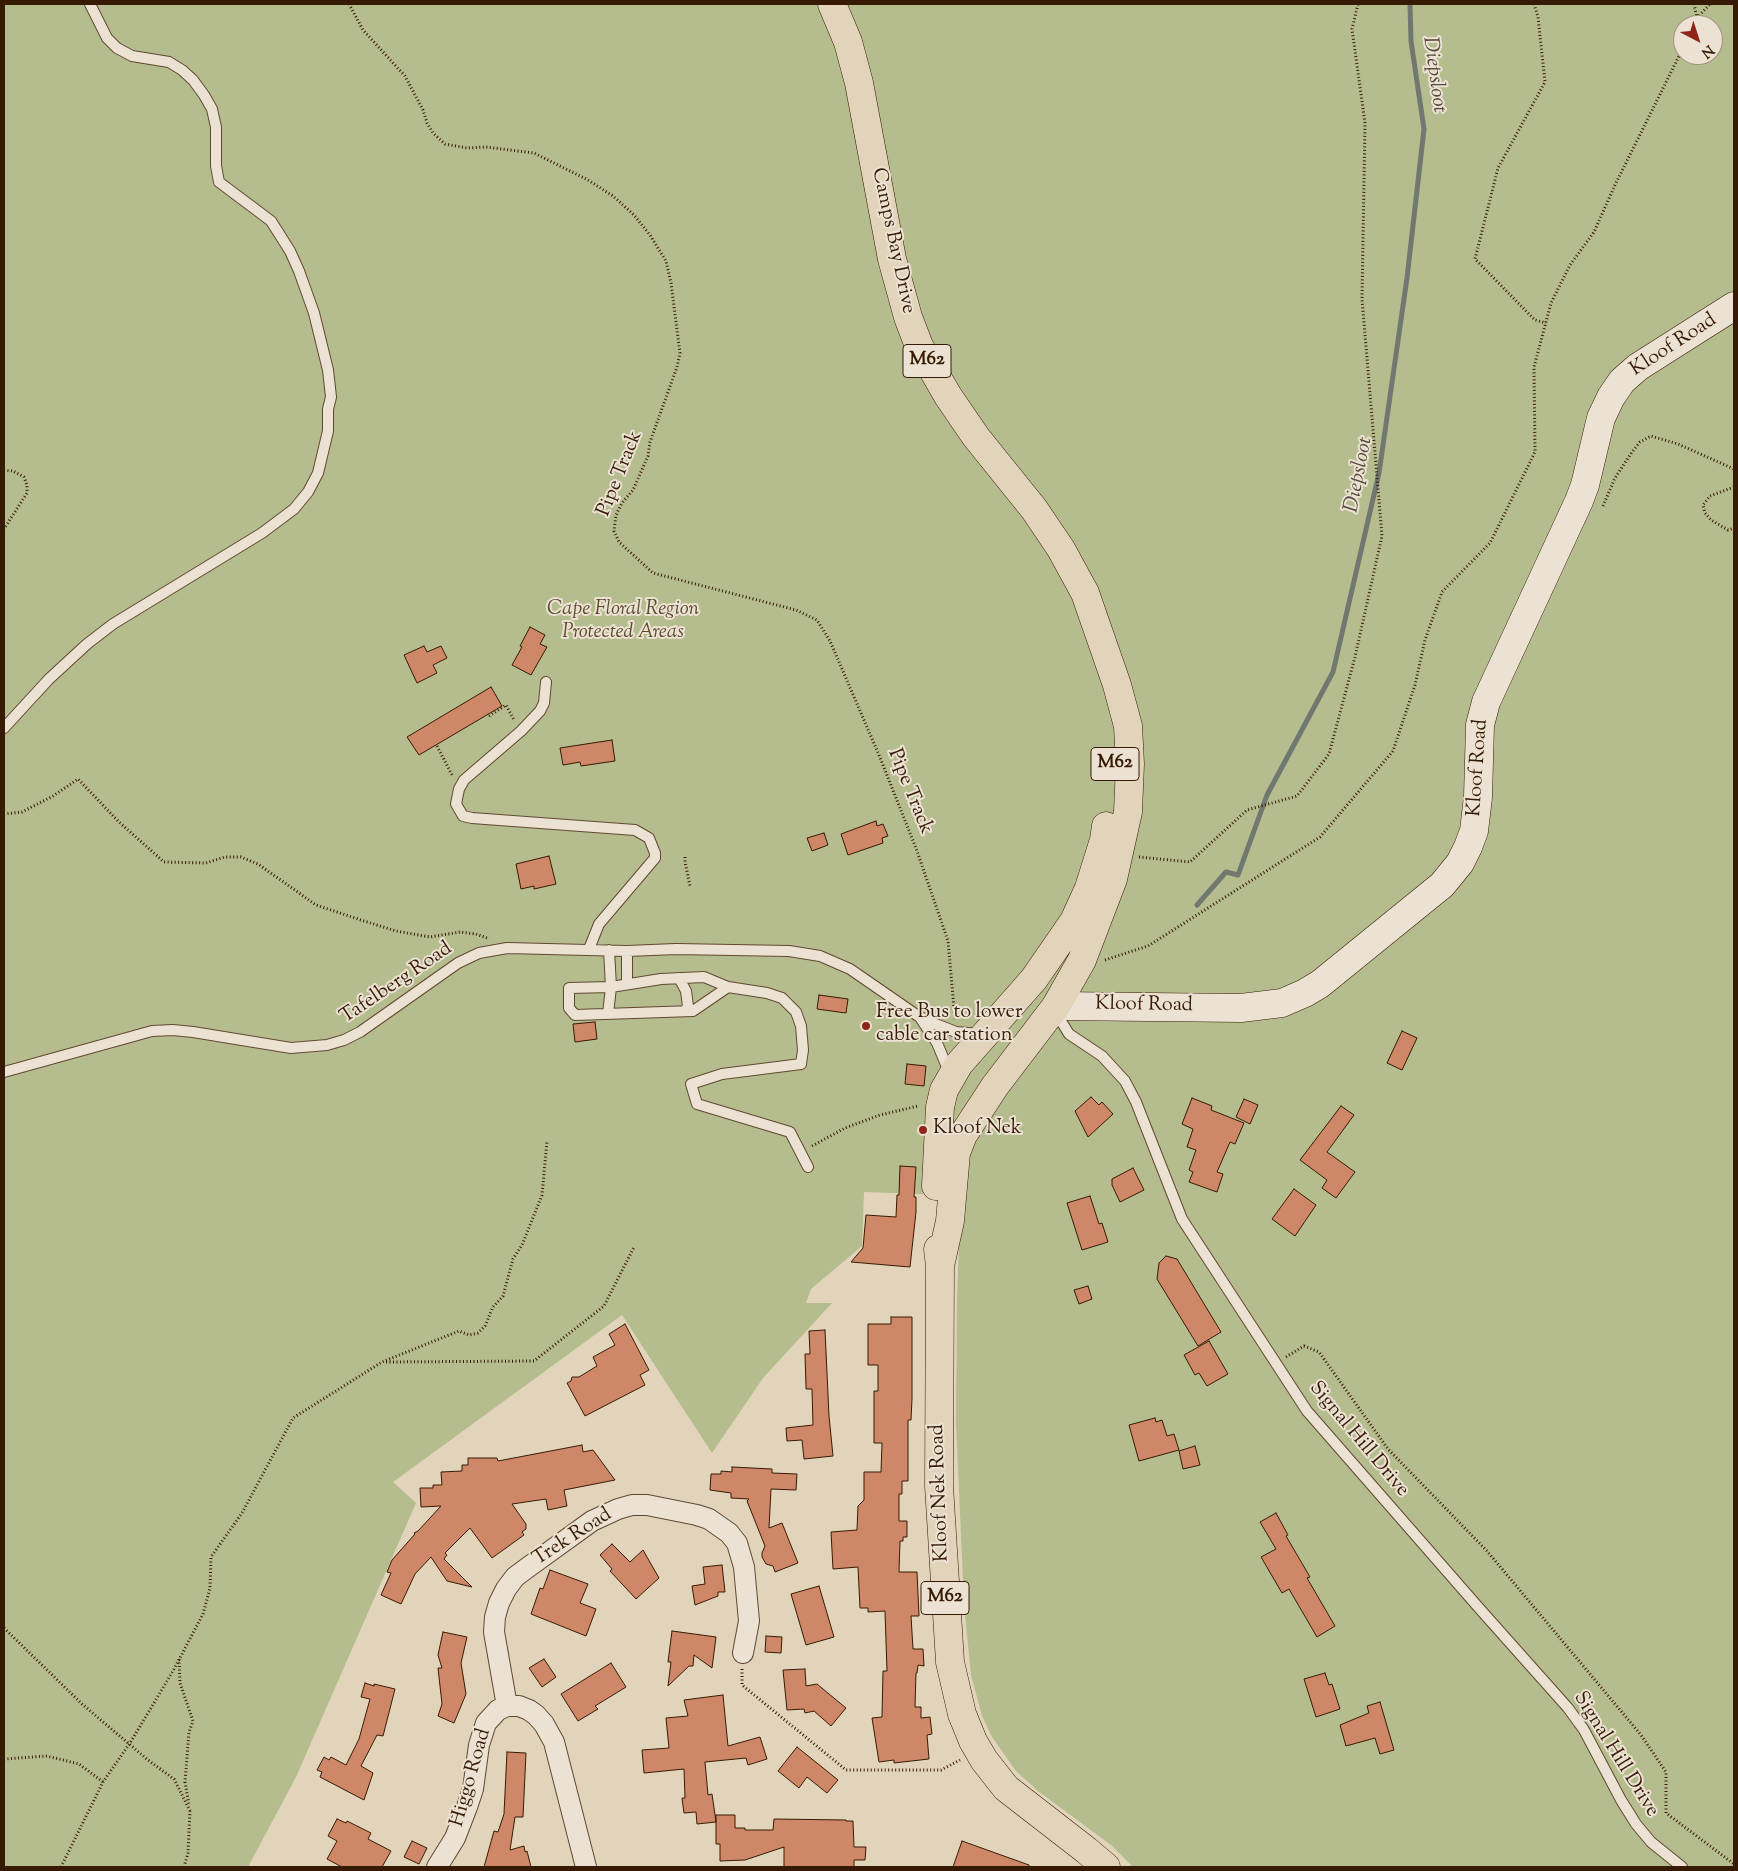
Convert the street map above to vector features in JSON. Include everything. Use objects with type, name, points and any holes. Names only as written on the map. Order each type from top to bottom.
[{"type":"main road","name":"Camps Bay Drive","points":[[832,4],[848,42],[859,83],[892,259],[908,317],[919,346],[948,396],[976,437],[1034,509],[1061,549],[1085,593],[1102,638],[1128,726],[1130,764],[1128,812],[1113,879],[1082,960],[1056,1006],[1020,1055]]},
{"type":"main road","name":"Kloof Road","points":[[1056,1006],[1241,1008],[1282,1003],[1320,984],[1438,889],[1457,868],[1474,831],[1478,805],[1480,725],[1486,702],[1576,508],[1585,485],[1601,418],[1615,390],[1638,367],[1734,306]]},
{"type":"main road","name":"Camps Bay Drive","points":[[994,1025],[1034,979],[1074,922],[1089,888],[1104,840],[1113,790],[1115,758],[1102,638]]},
{"type":"main road","points":[[1020,1055],[1017,1040],[1010,1033],[1000,1031],[994,1025],[1056,1006]]},
{"type":"main road","name":"M62","points":[[951,1076],[959,1064],[994,1025]]},
{"type":"main road","name":"M62","points":[[996,1086],[1020,1055]]},
{"type":"main road","points":[[951,1076],[961,1087],[971,1091],[982,1091],[996,1086]]},
{"type":"main road","name":"Kloof Nek Road","points":[[951,1076],[944,1090],[939,1116],[934,1222],[940,1266],[939,1486],[950,1662],[962,1714],[973,1741],[1006,1788],[1106,1867]]},
{"type":"main road","name":"Kloof Nek Road","points":[[940,1266],[950,1221],[956,1152],[962,1135],[996,1086]]},
{"type":"street","name":"Trek Road","points":[[507,1706],[494,1632],[497,1610],[506,1589],[527,1568],[592,1521],[618,1508],[632,1505],[647,1505],[697,1515],[709,1519],[729,1533],[737,1543],[744,1567],[749,1621],[743,1653]]},
{"type":"street","name":"Higgo Road","points":[[437,1867],[455,1838],[467,1807],[473,1789],[479,1745],[486,1723],[498,1710],[507,1706],[519,1706],[529,1710],[544,1724],[554,1742],[586,1867]]},
{"type":"lane","points":[[4,728],[49,679],[86,644],[113,624],[262,533],[294,509],[308,492],[318,473],[328,431],[330,397],[328,370],[314,313],[299,271],[290,250],[271,221],[219,182],[216,166],[216,127],[212,109],[194,80],[182,70],[169,62],[132,56],[118,48],[104,32],[90,4]]},
{"type":"lane","points":[[546,682],[546,693],[540,711],[464,780],[459,789],[456,804],[463,816],[472,818],[635,830],[649,838],[656,853],[655,858],[599,924],[589,949]]},
{"type":"lane","name":"Tafelberg Road","points":[[4,1072],[152,1030],[193,1032],[291,1048],[327,1045],[344,1040],[360,1032],[458,963],[479,953],[507,948],[627,951],[676,949],[789,951],[820,956],[850,969],[918,1016],[956,1032],[972,1034],[994,1025]]},
{"type":"lane","points":[[608,1014],[611,987],[609,950]]},
{"type":"lane","points":[[627,951],[627,984]]},
{"type":"lane","points":[[728,987],[693,1010],[575,1015],[569,1008],[569,988],[611,987],[679,978],[704,977],[728,987],[767,993],[782,998],[796,1012],[803,1032],[803,1050],[800,1064],[722,1074],[691,1084],[697,1104],[790,1132],[808,1167]]},
{"type":"lane","points":[[679,978],[686,991],[688,1006],[685,1011]]},
{"type":"lane","name":"Signal Hill Drive","points":[[1056,1006],[1061,1022],[1069,1034],[1102,1056],[1125,1081],[1136,1102],[1182,1219],[1275,1363],[1316,1422],[1568,1708],[1584,1730],[1621,1800],[1636,1824],[1651,1842],[1682,1867]]},
{"type":"lane","name":"Tafelberg Road","points":[[918,1016],[937,1043],[951,1076]]},
{"type":"path","name":"Pipe Track","points":[[349,4],[363,30],[405,76],[423,110],[427,123],[433,133],[445,144],[467,148],[486,147],[534,153],[588,180],[613,196],[634,215],[650,235],[666,261],[671,283],[680,353],[677,367],[650,442],[648,456],[633,490],[622,503],[616,515],[614,531],[619,542],[653,574],[796,610],[817,620],[830,641],[878,755],[917,851],[948,941],[956,1032]]},
{"type":"path","points":[[1118,854],[1190,862],[1247,810],[1297,796],[1329,754],[1355,657],[1382,536],[1362,299],[1365,123],[1352,29],[1358,4]]},
{"type":"path","points":[[1534,4],[1538,17],[1546,82],[1498,168],[1475,259],[1535,320],[1546,323]]},
{"type":"path","points":[[1700,15],[1710,4]]},
{"type":"path","points":[[1082,960],[1100,962],[1148,946],[1320,837],[1393,751],[1415,685],[1425,640],[1442,592],[1490,543],[1535,452],[1534,367],[1551,303],[1570,265],[1594,232],[1615,185],[1675,65]]},
{"type":"path","points":[[1576,508],[1589,512],[1603,506],[1615,478],[1632,452],[1640,442],[1651,436],[1678,444],[1734,469]]},
{"type":"path","points":[[4,470],[24,478],[27,485],[27,493],[4,529]]},
{"type":"path","points":[[1734,487],[1710,496],[1703,505],[1711,520],[1728,530],[1734,528]]},
{"type":"path","points":[[489,716],[506,705]]},
{"type":"path","points":[[437,746],[459,789]]},
{"type":"path","points":[[4,814],[22,812],[53,796],[78,779],[119,822],[164,862],[206,863],[225,857],[241,857],[258,864],[316,904],[364,921],[430,937],[460,932],[488,938]]},
{"type":"path","points":[[686,857],[685,862],[690,886]]},
{"type":"path","points":[[801,1153],[845,1128],[880,1114],[927,1106]]},
{"type":"path","points":[[61,1867],[103,1782],[130,1744],[203,1614],[210,1588],[211,1557],[242,1513],[293,1418],[382,1362],[459,1331],[468,1335],[478,1333],[485,1326],[493,1307],[503,1296],[513,1259],[522,1245],[542,1196],[547,1141]]},
{"type":"path","points":[[382,1362],[534,1361],[604,1306],[634,1247]]},
{"type":"path","points":[[1275,1363],[1304,1346],[1320,1352],[1388,1449],[1487,1551],[1642,1735],[1666,1772],[1666,1813],[1734,1864]]},
{"type":"path","points":[[4,1628],[82,1704],[148,1760],[174,1778],[190,1811]]},
{"type":"path","points":[[743,1653],[742,1685],[846,1770],[941,1770]]},
{"type":"path","points":[[180,1658],[180,1683],[193,1721],[189,1732],[185,1782],[190,1811],[188,1853],[184,1867]]},
{"type":"path","points":[[4,1759],[46,1756],[79,1764],[103,1782]]},
{"type":"green space","name":"Cape Floral Region Protected Areas","points":[[4,4],[1734,4],[1734,1867],[1133,1867],[1111,1845],[1038,1791],[1016,1771],[992,1737],[982,1716],[971,1675],[964,1604],[956,1422],[957,1299],[961,1191],[919,1194],[864,1192],[862,1246],[811,1289],[806,1303],[832,1303],[763,1378],[712,1453],[622,1315],[393,1482],[416,1503],[296,1777],[248,1867],[4,1867]]},
{"type":"building","points":[[530,627],[545,635],[540,644],[547,647],[531,675],[512,665]]},
{"type":"building","points":[[424,646],[427,652],[441,646],[447,658],[433,665],[437,673],[417,683],[404,655]]},
{"type":"building","points":[[491,687],[502,706],[419,755],[407,737]]},
{"type":"building","points":[[612,740],[615,761],[581,766],[580,762],[563,765],[560,748]]},
{"type":"building","points":[[876,821],[877,826],[883,824],[888,836],[882,838],[883,843],[848,855],[841,834]]},
{"type":"building","points":[[824,833],[828,845],[812,851],[807,838]]},
{"type":"building","points":[[549,856],[556,884],[534,889],[534,886],[521,889],[516,864]]},
{"type":"building","points":[[819,995],[848,999],[846,1013],[817,1009]]},
{"type":"building","points":[[595,1022],[597,1039],[575,1042],[573,1024]]},
{"type":"building","points":[[1402,1031],[1417,1038],[1402,1070],[1387,1063]]},
{"type":"building","points":[[907,1064],[926,1066],[924,1086],[905,1084]]},
{"type":"building","points":[[1091,1097],[1099,1105],[1102,1102],[1113,1114],[1088,1137],[1075,1111]]},
{"type":"building","points":[[1192,1098],[1212,1106],[1211,1110],[1244,1123],[1235,1144],[1230,1142],[1217,1172],[1223,1174],[1217,1192],[1189,1182],[1193,1172],[1189,1170],[1196,1150],[1187,1147],[1193,1129],[1182,1124]]},
{"type":"building","points":[[1244,1099],[1258,1105],[1250,1124],[1236,1117]]},
{"type":"building","points":[[1341,1106],[1354,1115],[1327,1152],[1355,1172],[1336,1198],[1322,1188],[1327,1180],[1300,1160]]},
{"type":"building","points":[[900,1166],[916,1167],[914,1197],[916,1197],[916,1212],[910,1267],[851,1262],[863,1248],[866,1215],[896,1217]]},
{"type":"building","points":[[1133,1168],[1144,1190],[1120,1202],[1112,1185],[1112,1179]]},
{"type":"building","points":[[1294,1189],[1316,1205],[1295,1236],[1272,1219]]},
{"type":"building","points":[[1090,1196],[1099,1224],[1102,1223],[1108,1242],[1082,1250],[1067,1203]]},
{"type":"building","points":[[1166,1256],[1177,1259],[1221,1332],[1198,1346],[1157,1279],[1159,1263]]},
{"type":"building","points":[[1088,1286],[1092,1299],[1079,1304],[1074,1290]]},
{"type":"building","points":[[891,1317],[912,1317],[912,1399],[911,1420],[908,1420],[908,1481],[902,1481],[902,1494],[899,1494],[899,1521],[907,1521],[907,1537],[903,1537],[903,1541],[900,1541],[899,1572],[917,1572],[919,1616],[911,1616],[913,1649],[923,1649],[924,1666],[918,1665],[916,1673],[915,1707],[921,1707],[921,1718],[930,1717],[932,1734],[927,1735],[929,1759],[894,1763],[894,1760],[879,1762],[872,1718],[882,1717],[883,1671],[887,1671],[885,1611],[868,1612],[868,1608],[860,1608],[858,1567],[833,1569],[831,1532],[857,1530],[858,1506],[864,1500],[864,1472],[881,1472],[882,1443],[874,1443],[874,1391],[878,1391],[878,1365],[868,1365],[868,1324],[891,1324]]},
{"type":"building","points":[[625,1324],[649,1370],[640,1375],[645,1385],[585,1416],[567,1383],[571,1381],[572,1377],[579,1377],[597,1366],[593,1357],[615,1345],[609,1334]]},
{"type":"building","points":[[825,1330],[833,1456],[804,1459],[802,1440],[787,1441],[786,1428],[813,1425],[812,1389],[806,1389],[805,1354],[810,1354],[809,1331]]},
{"type":"building","points":[[1209,1341],[1228,1374],[1207,1386],[1199,1373],[1195,1375],[1184,1355]]},
{"type":"building","points":[[1155,1418],[1156,1422],[1162,1420],[1167,1436],[1174,1434],[1179,1450],[1139,1461],[1129,1425]]},
{"type":"building","points":[[582,1445],[583,1452],[593,1450],[615,1480],[564,1490],[567,1506],[548,1510],[546,1499],[512,1504],[526,1524],[526,1529],[522,1532],[524,1535],[492,1558],[470,1528],[445,1553],[447,1555],[444,1559],[472,1587],[447,1581],[431,1557],[415,1574],[401,1604],[381,1595],[391,1573],[387,1572],[392,1560],[414,1533],[441,1506],[421,1507],[420,1488],[433,1488],[433,1485],[442,1485],[441,1472],[462,1471],[462,1465],[468,1465],[468,1458],[497,1458],[498,1461]]},
{"type":"building","points":[[1195,1446],[1200,1465],[1183,1469],[1179,1451]]},
{"type":"building","points":[[732,1467],[772,1469],[772,1473],[797,1474],[796,1490],[771,1489],[769,1528],[782,1523],[798,1563],[775,1572],[773,1566],[766,1564],[762,1557],[765,1546],[747,1501],[749,1499],[731,1498],[731,1493],[710,1490],[711,1474],[721,1474],[721,1471],[732,1472]]},
{"type":"building","points":[[1276,1513],[1288,1535],[1286,1536],[1310,1577],[1307,1578],[1335,1626],[1317,1637],[1289,1589],[1282,1593],[1261,1557],[1276,1549],[1260,1522]]},
{"type":"building","points":[[612,1544],[630,1562],[643,1550],[659,1578],[636,1599],[610,1571],[612,1569],[600,1555]]},
{"type":"building","points":[[722,1565],[725,1592],[718,1592],[718,1596],[695,1605],[692,1586],[705,1584],[703,1567]]},
{"type":"building","points":[[550,1570],[588,1584],[580,1603],[596,1609],[586,1636],[531,1614],[540,1588],[543,1589]]},
{"type":"building","points":[[819,1586],[834,1637],[806,1645],[791,1594]]},
{"type":"building","points":[[672,1631],[716,1637],[712,1668],[694,1655],[693,1666],[689,1666],[668,1686],[671,1662],[668,1662]]},
{"type":"building","points":[[443,1632],[467,1637],[461,1663],[466,1694],[454,1723],[438,1716],[442,1704],[438,1668],[442,1668],[438,1655]]},
{"type":"building","points":[[766,1636],[782,1637],[781,1653],[765,1652]]},
{"type":"building","points":[[544,1659],[556,1677],[542,1687],[529,1668]]},
{"type":"building","points":[[611,1663],[626,1687],[595,1706],[598,1709],[578,1721],[561,1694]]},
{"type":"building","points":[[805,1669],[806,1686],[817,1684],[846,1708],[831,1726],[814,1711],[805,1713],[804,1709],[787,1710],[783,1670]]},
{"type":"building","points":[[1325,1673],[1329,1685],[1332,1684],[1340,1709],[1316,1717],[1304,1679]]},
{"type":"building","points":[[365,1683],[395,1689],[383,1736],[377,1735],[361,1766],[373,1773],[364,1800],[320,1777],[322,1772],[317,1770],[324,1757],[329,1760],[331,1757],[346,1765],[359,1739],[370,1699],[361,1697]]},
{"type":"building","points":[[723,1695],[728,1746],[760,1737],[767,1759],[748,1765],[746,1758],[705,1762],[708,1795],[712,1794],[716,1822],[697,1824],[696,1812],[684,1813],[682,1798],[685,1798],[684,1769],[644,1773],[642,1750],[669,1748],[666,1718],[688,1716],[684,1700]]},
{"type":"building","points":[[1380,1702],[1394,1750],[1380,1754],[1375,1738],[1346,1746],[1340,1725],[1369,1713],[1367,1706]]},
{"type":"building","points":[[797,1747],[838,1780],[827,1793],[807,1777],[799,1788],[778,1771]]},
{"type":"building","points":[[507,1752],[526,1753],[523,1817],[515,1817],[510,1850],[524,1846],[531,1867],[484,1867],[494,1831],[498,1832],[504,1814]]},
{"type":"building","points":[[716,1815],[735,1815],[735,1828],[745,1828],[745,1830],[773,1830],[774,1819],[853,1821],[854,1847],[866,1847],[865,1860],[854,1860],[854,1867],[784,1867],[784,1847],[745,1860],[720,1861],[720,1844],[716,1844]]},
{"type":"building","points":[[337,1819],[346,1823],[347,1821],[371,1833],[368,1839],[391,1851],[382,1867],[342,1867],[327,1859],[337,1841],[328,1836]]},
{"type":"building","points":[[412,1841],[427,1848],[419,1864],[404,1857]]},
{"type":"building","points":[[962,1841],[1029,1865],[1029,1867],[953,1867]]},
{"type":"waterway","name":"Diepsloot","points":[[1197,905],[1226,872],[1238,875],[1267,795],[1333,672],[1379,473],[1407,278],[1424,129],[1411,41],[1410,4]]},
{"type":"place","name":"Free Bus to lower cable car station","points":[[866,1026]]},
{"type":"place","name":"Kloof Nek","points":[[923,1130]]}]
